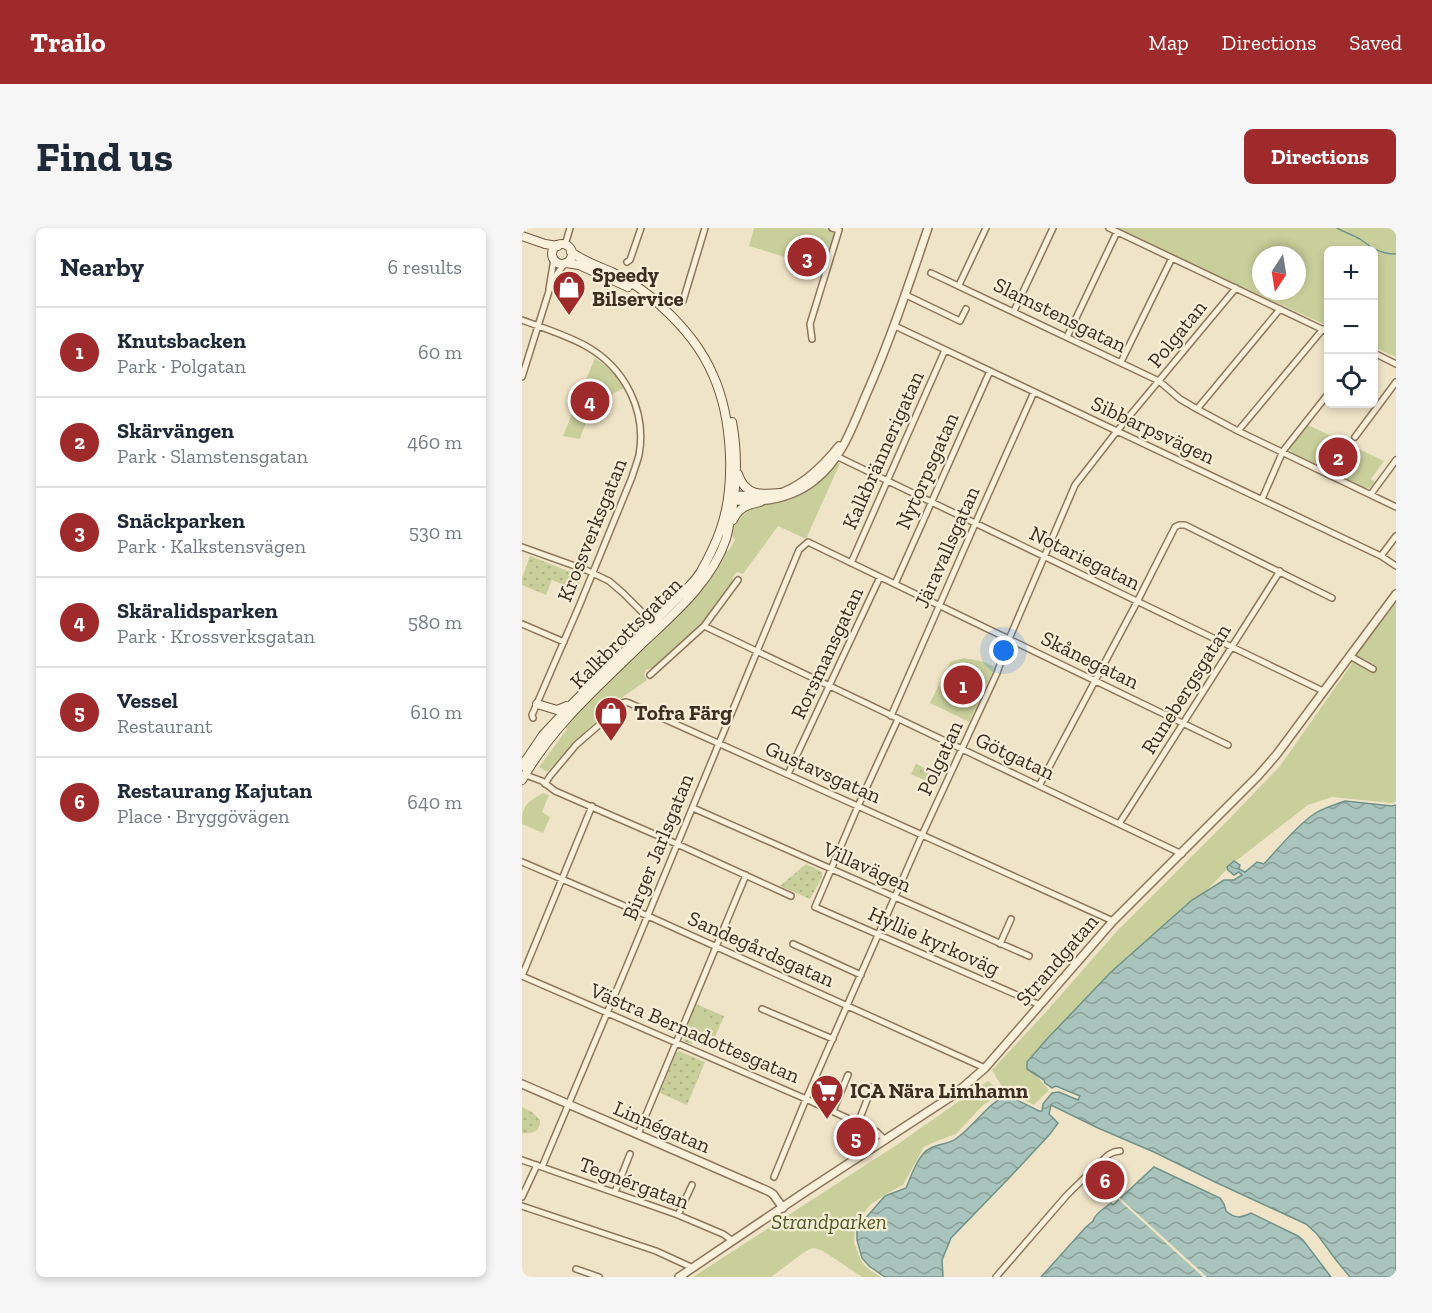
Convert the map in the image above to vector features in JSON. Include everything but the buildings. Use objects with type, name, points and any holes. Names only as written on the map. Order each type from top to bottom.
[{"type":"main road","points":[[522,238],[570,248],[571,252],[635,285],[661,305],[691,338],[714,375],[725,410],[729,429],[732,498]]},
{"type":"main road","points":[[522,238],[543,248],[559,263],[579,265],[629,288],[657,305],[676,321]]},
{"type":"main road","points":[[553,257],[554,249],[561,245]]},
{"type":"main road","points":[[566,263],[570,259],[571,252]]},
{"type":"main road","name":"Kalkbrottsgatan","points":[[523,774],[585,698],[668,620],[699,586],[711,569],[726,538],[736,467],[736,441],[726,398],[714,375]]},
{"type":"main road","points":[[736,467],[740,481],[748,490],[761,494],[781,493]]},
{"type":"main road","name":"Kalkbrottsgatan","points":[[523,774],[543,735],[699,574],[722,526],[732,498]]},
{"type":"main road","points":[[726,538],[740,508],[760,502]]},
{"type":"main road","points":[[537,705],[557,711],[571,705]]},
{"type":"street","points":[[561,245],[570,228]]},
{"type":"street","points":[[627,262],[630,260],[641,228]]},
{"type":"street","points":[[678,298],[683,301],[705,228]]},
{"type":"street","points":[[812,339],[810,324],[839,230],[832,228]]},
{"type":"street","points":[[732,498],[760,502],[783,497],[807,486],[823,474],[851,431],[881,361],[928,228]]},
{"type":"street","points":[[959,285],[986,228]]},
{"type":"street","points":[[1014,311],[1053,228]]},
{"type":"street","points":[[1109,228],[1324,329]]},
{"type":"street","points":[[1067,337],[1117,232]]},
{"type":"street","points":[[549,291],[553,257]]},
{"type":"street","points":[[1120,362],[1172,258]]},
{"type":"street","points":[[522,377],[549,291],[557,274],[566,263]]},
{"type":"street","name":"Slamstensgatan","points":[[931,273],[1159,381],[1180,399],[1238,431],[1396,507]]},
{"type":"street","name":"Polgatan","points":[[774,1177],[922,835],[997,673],[1009,639],[1075,485],[1236,288]]},
{"type":"street","points":[[906,294],[960,321],[966,309]]},
{"type":"street","points":[[1197,409],[1280,309]]},
{"type":"street","name":"Krossverksgatan","points":[[522,320],[582,344],[608,361],[635,401],[641,434],[639,456],[632,477],[532,718]]},
{"type":"street","name":"Sibbarpsvägen","points":[[895,326],[1381,556],[1396,566]]},
{"type":"street","points":[[1238,431],[1324,332]]},
{"type":"street","name":"Kalkbrännerigatan","points":[[851,563],[945,350]]},
{"type":"street","points":[[1376,354],[1396,364]]},
{"type":"street","name":"Nytorpsgatan","points":[[895,584],[990,371]]},
{"type":"street","points":[[1355,437],[1396,382]]},
{"type":"street","name":"Järavallsgatan","points":[[891,716],[1034,392]]},
{"type":"street","points":[[1262,499],[1283,451],[1324,400]]},
{"type":"street","points":[[732,498],[781,493],[812,475],[834,456]]},
{"type":"street","name":"Notariegatan","points":[[834,456],[1323,691]]},
{"type":"street","points":[[1371,494],[1396,460]]},
{"type":"street","points":[[1039,786],[1175,527],[1185,525],[1332,598]]},
{"type":"street","points":[[1381,556],[1396,536]]},
{"type":"street","name":"Skånegatan","points":[[808,542],[1228,745]]},
{"type":"street","name":"Birger Jarlsgatan","points":[[522,1197],[568,1104],[799,550],[808,542]]},
{"type":"street","points":[[522,547],[609,581],[653,623]]},
{"type":"street","name":"Runebergsgatan","points":[[1119,824],[1280,572]]},
{"type":"street","name":"Rorsmansgatan","points":[[788,774],[880,577]]},
{"type":"street","points":[[650,675],[704,626],[738,580]]},
{"type":"street","name":"Strandgatan","points":[[679,1277],[955,1094],[985,1068],[1113,921],[1258,776],[1277,754],[1396,594]]},
{"type":"street","points":[[522,624],[564,642]]},
{"type":"street","name":"Götgatan","points":[[704,626],[1182,854]]},
{"type":"street","points":[[1350,656],[1373,669]]},
{"type":"street","name":"Gustavsgatan","points":[[545,784],[576,745],[624,702],[1113,921]]},
{"type":"street","points":[[830,869],[898,719]]},
{"type":"street","points":[[523,774],[555,791],[791,896]]},
{"type":"street","points":[[522,976],[592,806]]},
{"type":"street","name":"Villavägen","points":[[693,808],[1029,956]]},
{"type":"street","name":"Sandegårdsgatan","points":[[522,862],[648,916],[985,1068]]},
{"type":"street","name":"Hyllie kyrkoväg","points":[[830,869],[815,907],[1040,1005]]},
{"type":"street","points":[[638,1134],[746,875]]},
{"type":"street","points":[[1000,944],[1011,919]]},
{"type":"street","points":[[793,944],[861,975]]},
{"type":"street","name":"Västra Bernadottesgatan","points":[[522,976],[833,1111],[877,1132],[885,1140]]},
{"type":"street","points":[[762,1009],[833,1039]]},
{"type":"street","points":[[833,1111],[848,1075]]},
{"type":"street","name":"Linnégatan","points":[[522,1084],[768,1191],[783,1208]]},
{"type":"street","points":[[858,1123],[872,1087]]},
{"type":"street","points":[[996,1277],[1067,1195],[1108,1155],[1120,1151]]},
{"type":"street","points":[[615,1192],[630,1154]]},
{"type":"street","name":"Tegnérgatan","points":[[522,1160],[678,1215],[734,1241]]},
{"type":"street","points":[[678,1215],[692,1185]]},
{"type":"street","points":[[522,1206],[656,1251],[693,1268]]},
{"type":"street","points":[[576,1269],[599,1277]]},
{"type":"green space","points":[[754,228],[823,228],[835,232],[824,269],[749,246]]},
{"type":"green space","points":[[1113,228],[1396,228],[1396,357],[1378,349],[1378,246],[1324,246],[1324,324],[1271,300],[1306,300],[1306,246],[1252,246],[1252,291]]},
{"type":"green space","points":[[595,358],[614,373],[624,388],[606,398],[595,408],[587,420],[580,439],[563,436]]},
{"type":"green space","points":[[1308,425],[1384,461],[1371,479],[1375,482],[1372,486],[1364,488],[1292,453],[1291,445]]},
{"type":"green space","points":[[840,463],[806,539],[778,526],[743,574],[737,572],[733,576],[732,583],[699,628],[655,668],[646,670],[644,675],[647,680],[620,699],[577,739],[548,771],[539,767],[567,729],[564,726],[576,711],[688,604],[707,581],[735,540],[732,535],[736,518],[742,511],[785,500],[802,492],[823,477],[835,464]]},
{"type":"green space","points":[[530,556],[580,576],[581,580],[577,590],[552,580],[546,595],[522,585],[522,578]]},
{"type":"green space","points":[[1396,603],[1396,802],[1332,797],[1308,805],[1232,864],[1033,1072],[1049,1090],[1034,1105],[1004,1090],[992,1070],[1117,931],[1280,766],[1351,665],[1355,655]]},
{"type":"green space","points":[[964,658],[985,662],[995,667],[969,722],[930,703],[950,662]]},
{"type":"green space","points":[[916,764],[942,776],[938,786],[911,774]]},
{"type":"green space","points":[[543,793],[549,795],[542,812],[550,817],[543,833],[522,824],[523,812],[527,804]]},
{"type":"green space","points":[[806,864],[822,872],[822,877],[810,899],[780,886]]},
{"type":"green space","points":[[696,1004],[724,1016],[714,1039],[712,1033],[691,1039],[692,1044],[685,1042],[683,1037]]},
{"type":"green space","points":[[701,1010],[711,1021],[712,1026],[708,1046],[691,1039],[690,1036],[690,1029],[697,1011]]},
{"type":"green space","points":[[679,1051],[705,1062],[687,1105],[660,1093],[676,1053]]},
{"type":"green space","name":"Strandparken","points":[[988,1081],[1002,1093],[983,1105],[956,1134],[924,1147],[903,1185],[870,1205],[859,1219],[855,1227],[854,1242],[859,1256],[863,1264],[881,1277],[862,1277],[823,1251],[814,1248],[803,1253],[771,1277],[693,1277],[898,1144]]},
{"type":"green space","points":[[522,1107],[532,1112],[540,1120],[539,1127],[535,1131],[522,1133]]},
{"type":"water","points":[[1345,801],[1396,805],[1396,1277],[1350,1277],[1317,1234],[1306,1224],[1051,1105],[1049,1114],[1058,1123],[951,1238],[942,1260],[943,1277],[885,1277],[869,1266],[862,1258],[857,1240],[857,1228],[885,1196],[906,1188],[915,1166],[927,1150],[957,1138],[993,1104],[1007,1095],[1039,1111],[1042,1111],[1043,1104],[1052,1093],[1059,1092],[1078,1100],[1080,1096],[1056,1086],[1052,1088],[1027,1069],[1027,1062],[1047,1039],[1111,972],[1192,900],[1224,880],[1234,880],[1242,875],[1239,872],[1234,875],[1228,870],[1227,867],[1234,861],[1240,865],[1239,869],[1245,872],[1257,862],[1264,864],[1307,819],[1321,810]]},
{"type":"water","points":[[1154,1167],[1220,1198],[1226,1211],[1232,1215],[1241,1217],[1251,1213],[1298,1236],[1331,1277],[1041,1277],[1098,1213],[1111,1203],[1113,1205]]},
{"type":"pier","points":[[1120,1198],[1207,1277],[1203,1277],[1118,1199]]},
{"type":"waterway","points":[[1337,228],[1376,250],[1396,254]]},
{"type":"place","name":"Snäckparken","points":[[807,257]]},
{"type":"place","name":"Speedy Bilservice","points":[[569,316]]},
{"type":"place","name":"Skäralidsparken","points":[[590,401]]},
{"type":"place","name":"Skärvängen","points":[[1338,457]]},
{"type":"place","name":"Knutsbacken","points":[[963,685]]},
{"type":"place","name":"Tofra Färg","points":[[611,742]]},
{"type":"place","name":"ICA Nära Limhamn","points":[[827,1120]]},
{"type":"place","name":"Vessel","points":[[856,1137]]},
{"type":"place","name":"Restaurang Kajutan","points":[[1105,1180]]}]
